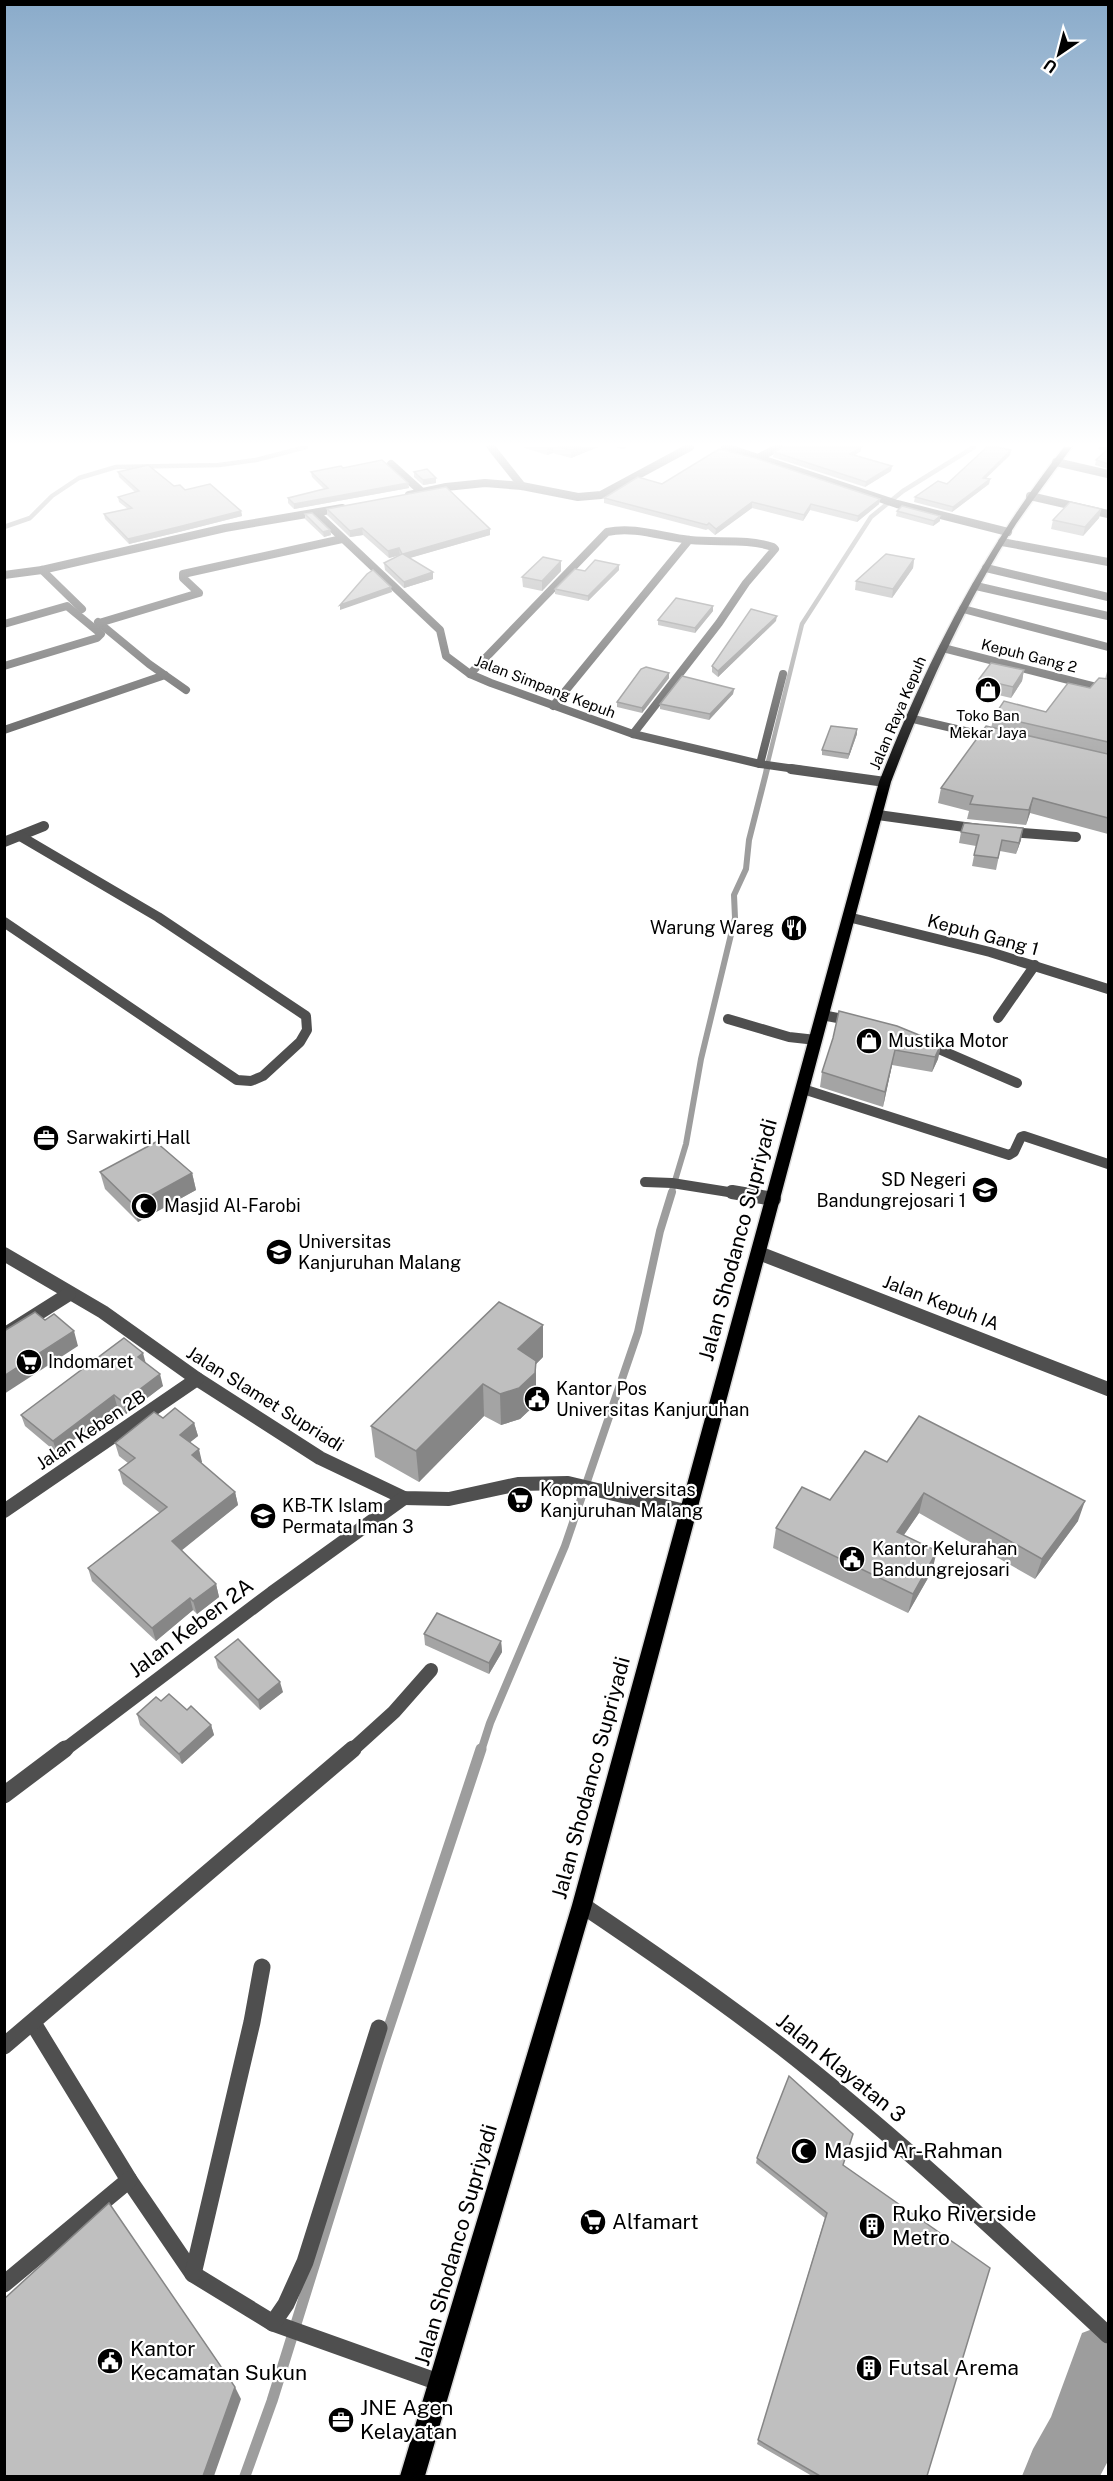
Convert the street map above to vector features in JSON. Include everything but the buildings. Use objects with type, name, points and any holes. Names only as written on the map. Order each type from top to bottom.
[{"type":"main road","name":"Jalan Raya Kepuh","points":[[803,1089],[885,782],[909,718],[963,609],[989,563]]},
{"type":"main road","name":"Jalan Shodanco Supriyadi","points":[[412,2476],[441,2383],[494,2193],[582,1905],[803,1089]]},
{"type":"street","points":[[4,575],[73,563]]},
{"type":"street","points":[[99,623],[199,593],[183,578],[183,574],[234,563]]},
{"type":"street","name":"Jalan Simpang Kepuh","points":[[368,563],[440,630],[446,656],[470,674],[633,734],[762,764],[885,782]]},
{"type":"street","points":[[470,674],[576,563]]},
{"type":"street","points":[[553,706],[670,563]]},
{"type":"street","points":[[633,734],[719,623],[746,582],[764,563]]},
{"type":"street","points":[[986,568],[1108,597]]},
{"type":"street","points":[[42,570],[99,623],[186,690]]},
{"type":"street","points":[[976,585],[1108,616]]},
{"type":"street","points":[[4,624],[67,606],[101,634],[97,638],[4,666]]},
{"type":"street","points":[[963,609],[1108,647]]},
{"type":"street","name":"Kepuh Gang 2","points":[[943,648],[1108,690]]},
{"type":"street","points":[[762,764],[783,674]]},
{"type":"street","points":[[4,730],[165,675]]},
{"type":"street","points":[[909,718],[1009,741]]},
{"type":"street","points":[[878,815],[990,830],[1076,837]]},
{"type":"street","points":[[4,842],[44,826]]},
{"type":"street","points":[[4,922],[237,1080],[251,1081],[263,1076],[300,1042],[307,1030],[306,1016],[158,917],[20,836]]},
{"type":"street","name":"Kepuh Gang 1","points":[[848,917],[1035,966],[1108,989]]},
{"type":"street","points":[[998,1018],[1035,966]]},
{"type":"street","points":[[822,1015],[845,1018],[867,1025]]},
{"type":"street","points":[[728,1019],[789,1037],[816,1040]]},
{"type":"street","points":[[910,1039],[932,1046],[1017,1083]]},
{"type":"street","points":[[803,1089],[1005,1154],[1010,1155],[1014,1152],[1021,1137],[1024,1136],[1108,1164]]},
{"type":"street","points":[[645,1182],[672,1183],[774,1199]]},
{"type":"street","name":"Jalan Kepuh IA","points":[[759,1253],[1108,1389]]},
{"type":"street","name":"Jalan Slamet Supriadi","points":[[4,1254],[103,1312],[197,1379],[320,1458],[404,1498],[448,1499],[518,1484],[568,1483],[689,1512]]},
{"type":"street","points":[[4,1335],[69,1294]]},
{"type":"street","name":"Jalan Keben 2B","points":[[4,1511],[197,1379]]},
{"type":"street","name":"Jalan Keben 2A","points":[[4,1795],[273,1593],[404,1498]]},
{"type":"street","points":[[4,2046],[366,1738],[394,1712],[431,1670]]},
{"type":"street","name":"Jalan Klayatan 3","points":[[582,1905],[749,2021],[843,2097],[988,2223],[1108,2335]]},
{"type":"street","points":[[193,2274],[252,2022],[262,1967]]},
{"type":"street","points":[[33,2023],[129,2180],[193,2274],[276,2324],[441,2383]]},
{"type":"street","points":[[276,2324],[305,2262],[379,2028]]},
{"type":"street","points":[[4,2284],[129,2180]]},
{"type":"waterway","points":[[766,770],[802,624],[841,563]]},
{"type":"waterway","points":[[671,1194],[686,1144],[701,1059],[735,918],[734,895],[746,869],[749,840],[767,769]]},
{"type":"waterway","points":[[481,1751],[490,1723],[565,1546],[638,1332],[660,1231],[672,1192]]},
{"type":"waterway","points":[[245,2476],[272,2401],[379,2057],[481,1749]]},
{"type":"waterway","points":[[1060,2476],[1082,2435],[1108,2359]]},
{"type":"place","name":"Toko Ban Mekar Jaya","points":[[988,690]]},
{"type":"place","name":"Warung Wareg","points":[[794,928]]},
{"type":"place","name":"Mustika Motor","points":[[869,1041]]},
{"type":"place","name":"Sarwakirti Hall","points":[[46,1138]]},
{"type":"place","name":"SD Negeri Bandungrejosari 1","points":[[985,1190]]},
{"type":"place","name":"Masjid Al-Farobi","points":[[144,1206]]},
{"type":"place","name":"Universitas Kanjuruhan Malang","points":[[279,1252]]},
{"type":"place","name":"Indomaret","points":[[29,1362]]},
{"type":"place","name":"Kantor Pos Universitas Kanjuruhan","points":[[537,1399]]},
{"type":"place","name":"Kopma Universitas Kanjuruhan Malang","points":[[520,1500]]},
{"type":"place","name":"KB-TK Islam Permata Iman 3","points":[[263,1516]]},
{"type":"place","name":"Kantor Kelurahan Bandungrejosari","points":[[852,1559]]},
{"type":"place","name":"Masjid Ar-Rahman","points":[[804,2151]]},
{"type":"place","name":"Alfamart","points":[[593,2222]]},
{"type":"place","name":"Ruko Riverside Metro","points":[[872,2226]]},
{"type":"place","name":"Kantor Kecamatan Sukun","points":[[110,2361]]},
{"type":"place","name":"Futsal Arema","points":[[869,2368]]},
{"type":"place","name":"JNE Agen Kelayatan","points":[[341,2420]]}]
